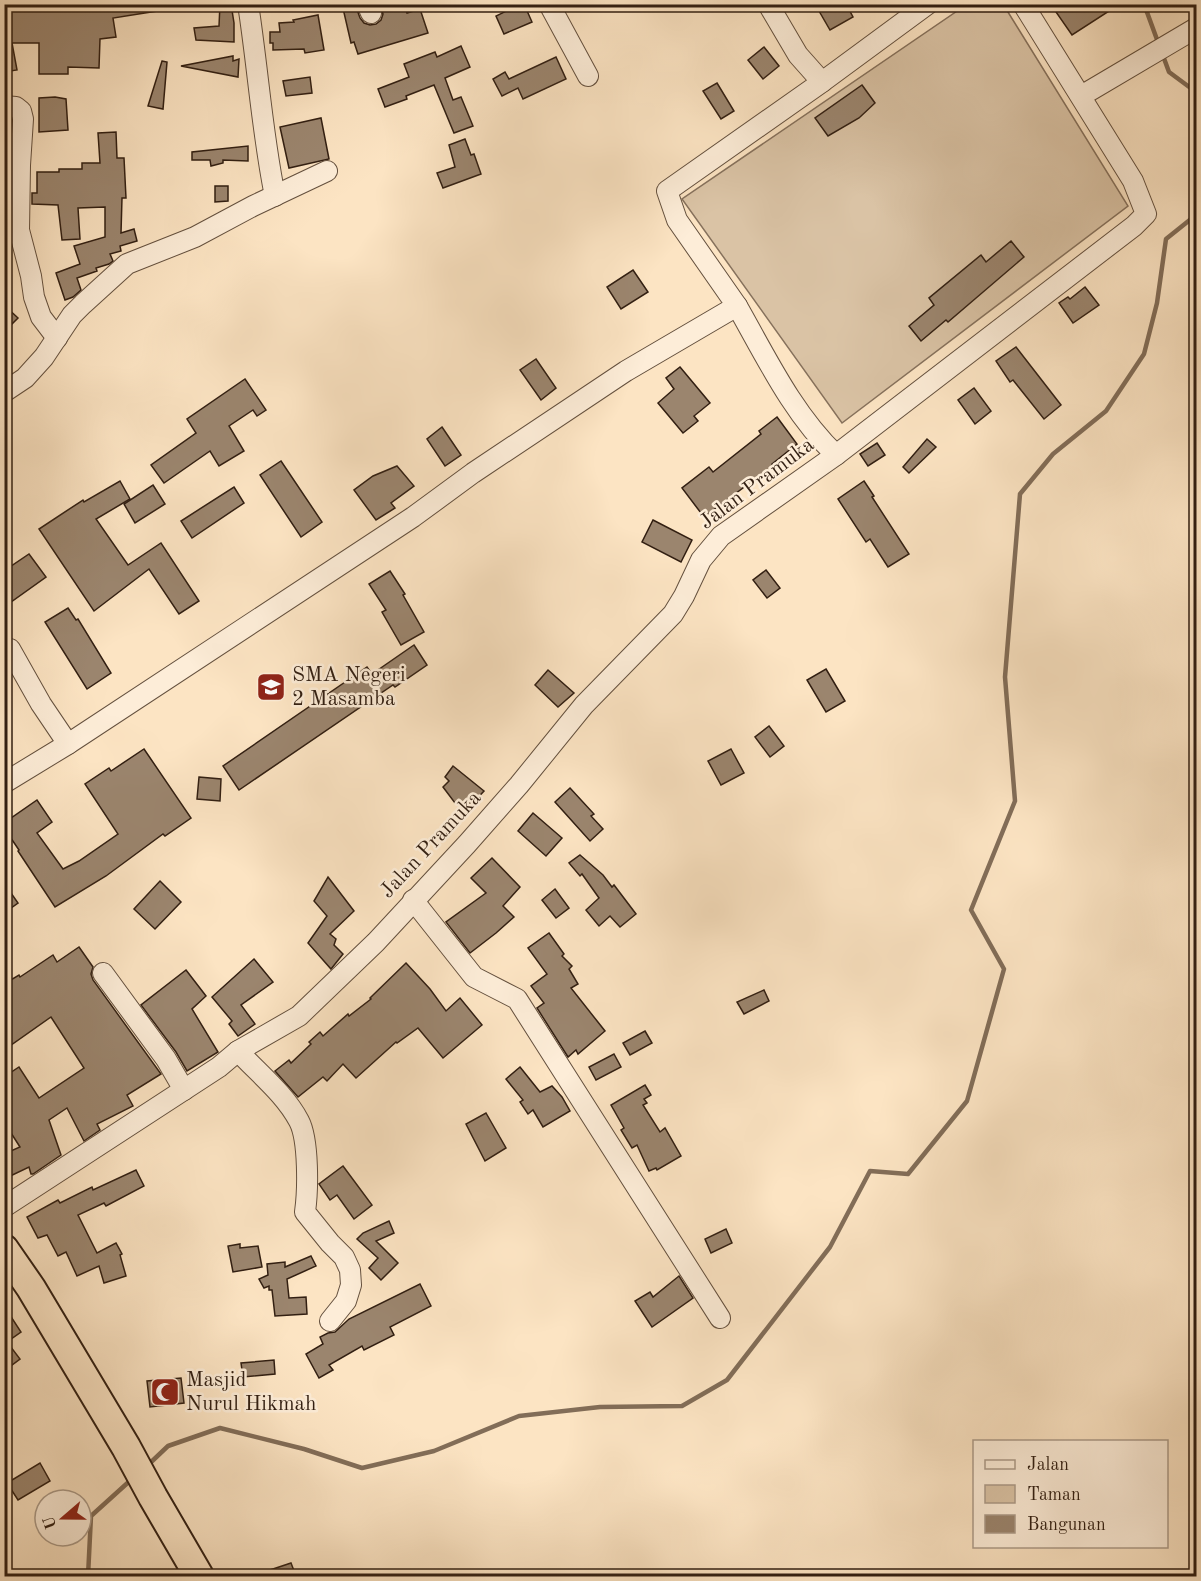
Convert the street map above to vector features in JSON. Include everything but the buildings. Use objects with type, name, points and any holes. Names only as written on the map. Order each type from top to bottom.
[{"type":"highway","points":[[4,1248],[31,1288],[126,1447],[199,1576]]},
{"type":"street","points":[[248,4],[258,64],[268,162],[275,196]]},
{"type":"street","points":[[549,4],[588,76]]},
{"type":"street","points":[[768,4],[798,55],[822,82]]},
{"type":"street","points":[[836,455],[818,438],[737,306],[676,220],[667,191],[928,4]]},
{"type":"street","points":[[1023,4],[1081,96],[1192,31]]},
{"type":"street","name":"Jalan Pramuka","points":[[4,1207],[219,1067],[238,1052],[299,1016],[376,942],[475,836],[584,705],[673,614],[701,560],[715,542],[836,455],[1134,226],[1146,214],[1133,181],[1081,96]]},
{"type":"street","points":[[4,106],[16,107],[21,111],[23,119],[19,230],[31,276],[33,297],[41,317],[57,338]]},
{"type":"street","points":[[4,392],[25,378],[44,357],[72,315],[127,264],[195,237],[327,171]]},
{"type":"street","points":[[4,783],[68,744],[413,517],[472,473],[626,371],[737,306]]},
{"type":"street","points":[[10,649],[41,704],[68,744]]},
{"type":"street","points":[[413,900],[474,977],[517,999],[720,1318]]},
{"type":"street","points":[[103,973],[166,1059],[184,1090]]},
{"type":"street","points":[[238,1052],[272,1086],[300,1122],[305,1153],[307,1196],[305,1212],[344,1257],[350,1270],[351,1285],[346,1301],[330,1321]]},
{"type":"green space","points":[[1003,4],[1128,206],[842,423],[682,199],[966,5]]},
{"type":"waterway","points":[[1144,4],[1159,45]]},
{"type":"waterway","points":[[1162,53],[1169,72],[1196,92]]},
{"type":"waterway","points":[[148,1465],[168,1446],[220,1428],[304,1449],[362,1468],[434,1451],[519,1416],[600,1407],[682,1406],[727,1380],[830,1247],[870,1171],[908,1174],[967,1101],[1004,969],[971,910],[1015,801],[1005,677],[1020,494],[1053,454],[1106,411],[1144,354],[1157,303],[1166,239],[1196,215]]},
{"type":"waterway","points":[[88,1576],[91,1516],[133,1478]]},
{"type":"place","name":"SMA Negeri 2 Masamba","points":[[271,687]]},
{"type":"place","name":"Masjid Nurul Hikmah","points":[[165,1392]]}]
